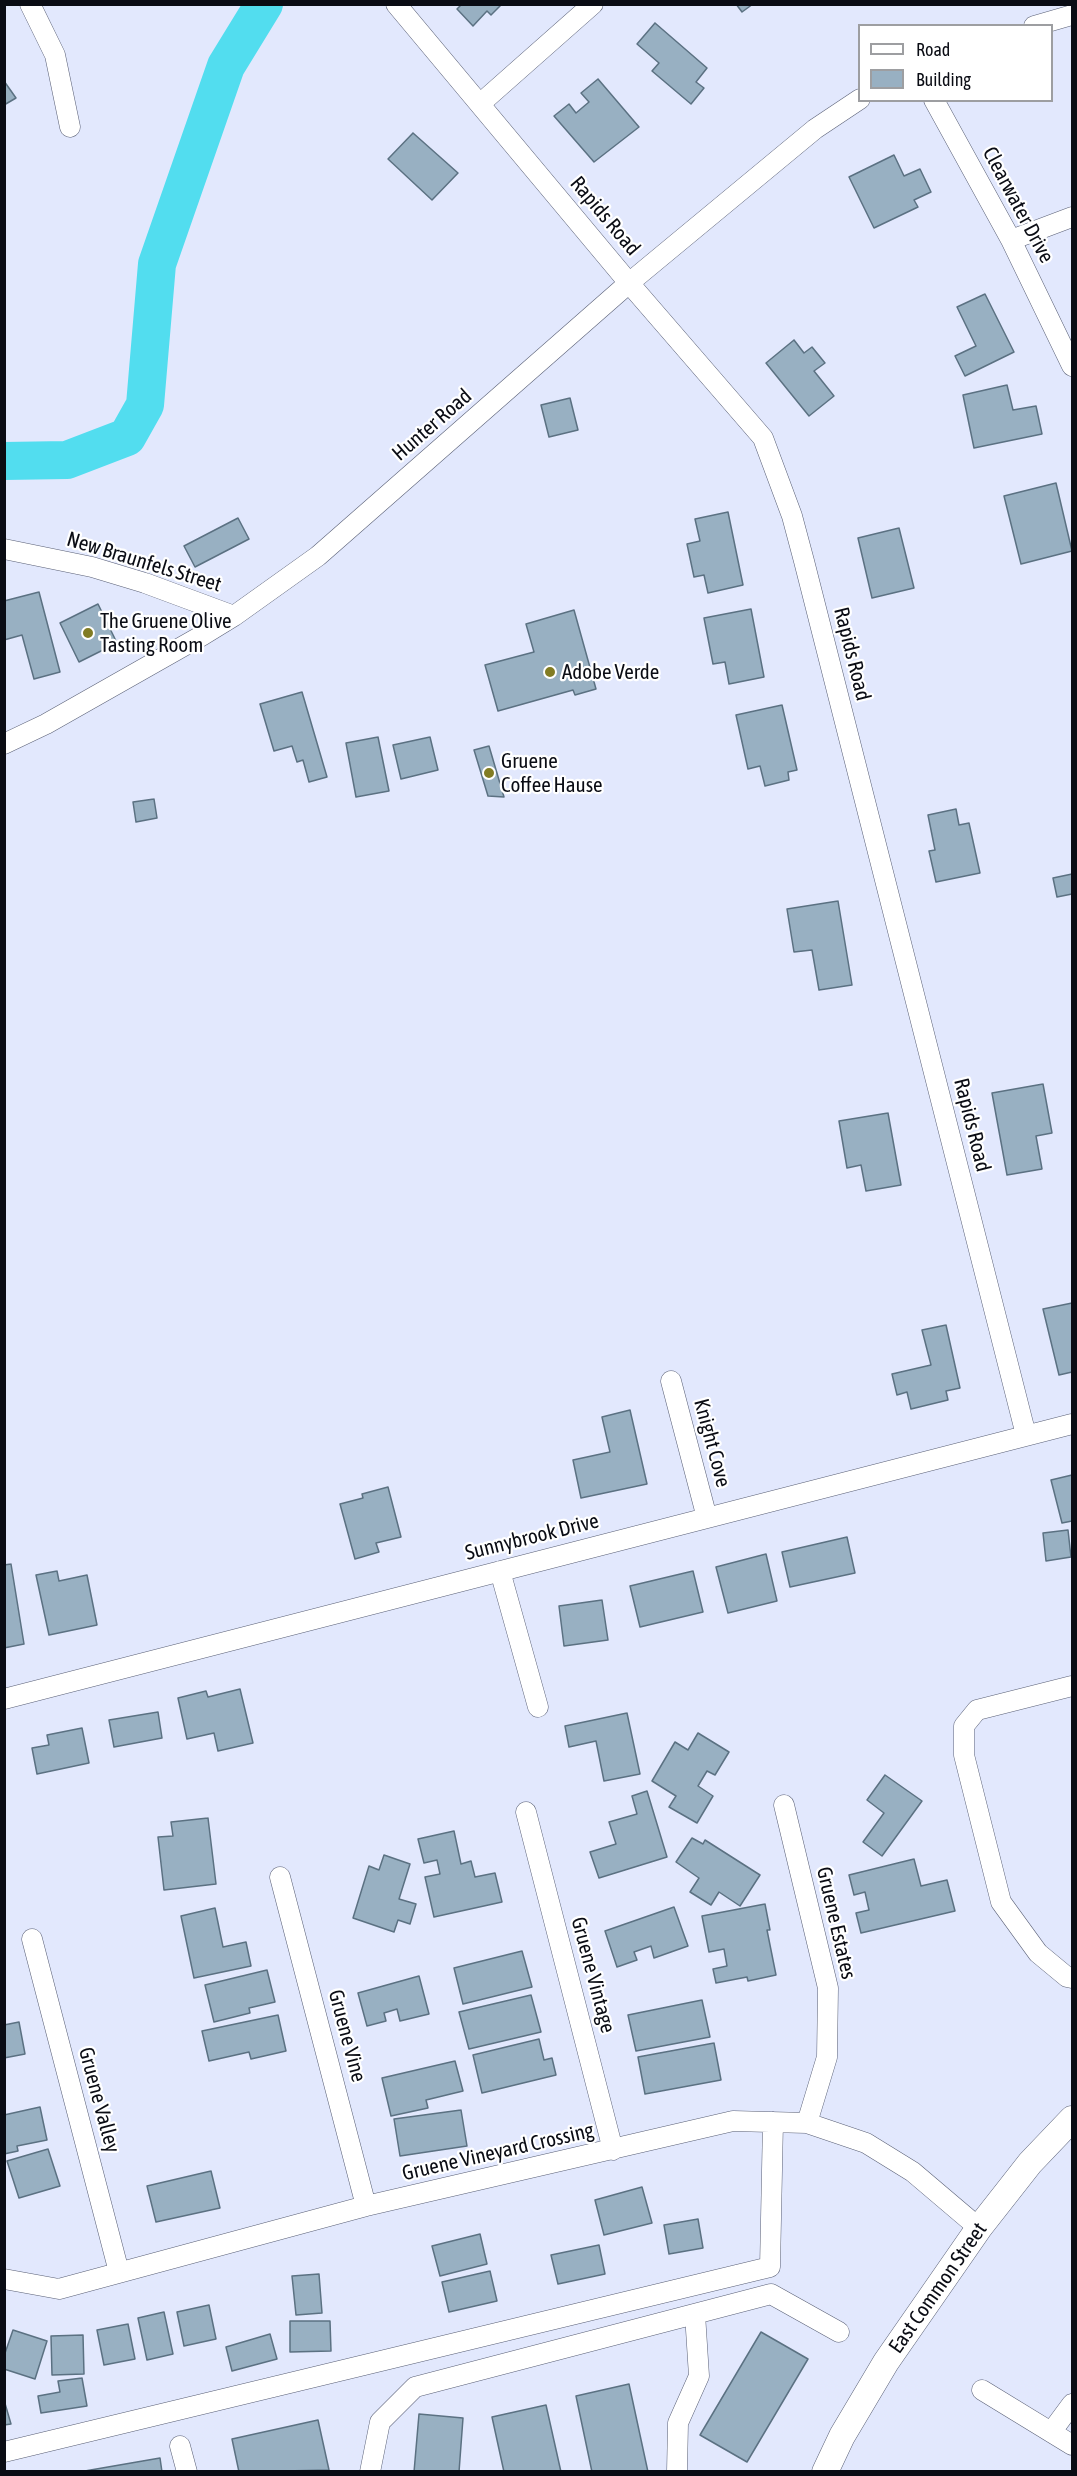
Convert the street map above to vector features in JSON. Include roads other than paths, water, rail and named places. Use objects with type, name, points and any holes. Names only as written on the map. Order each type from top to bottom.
[{"type":"main road","name":"East Common Street","points":[[825,2472],[842,2436],[886,2362],[979,2228],[1030,2163],[1072,2120]]},
{"type":"street","points":[[30,4],[55,55],[70,127]]},
{"type":"street","name":"Rapids Road","points":[[396,4],[629,283],[763,438],[792,516],[1026,1435]]},
{"type":"street","points":[[481,103],[593,4]]},
{"type":"street","points":[[1041,24],[1072,15]]},
{"type":"street","name":"Hunter Road","points":[[4,744],[46,724],[234,616],[318,556],[629,283],[815,129],[858,100]]},
{"type":"street","name":"Clearwater Drive","points":[[935,102],[1011,240],[1072,366]]},
{"type":"street","points":[[1011,240],[1072,217]]},
{"type":"street","name":"New Braunfels Street","points":[[4,549],[92,567],[145,583],[234,616]]},
{"type":"street","name":"Knight Cove","points":[[671,1381],[707,1518]]},
{"type":"street","name":"Sunnybrook Drive","points":[[4,1699],[1072,1424]]},
{"type":"street","points":[[500,1570],[538,1707]]},
{"type":"street","points":[[1072,1686],[977,1710],[964,1726],[964,1755],[1001,1902],[1038,1953],[1067,1977],[1072,1978]]},
{"type":"street","name":"Gruene Estates","points":[[784,1805],[828,1988],[827,2057],[807,2122]]},
{"type":"street","name":"Gruene Vintage","points":[[526,1812],[614,2150]]},
{"type":"street","name":"Gruene Vine","points":[[280,1877],[366,2206]]},
{"type":"street","name":"Gruene Valley","points":[[32,1939],[119,2272]]},
{"type":"street","name":"Gruene Vineyard Crossing","points":[[4,2279],[59,2289],[366,2206],[733,2121],[807,2122],[866,2143],[913,2172],[979,2228]]},
{"type":"street","points":[[4,2452],[770,2266],[773,2122]]},
{"type":"street","points":[[370,2472],[380,2422],[415,2387],[771,2294],[839,2332]]},
{"type":"street","points":[[678,2472],[678,2423],[699,2376],[695,2314]]},
{"type":"street","points":[[982,2390],[1072,2445]]},
{"type":"street","points":[[1052,2431],[1072,2404]]},
{"type":"street","points":[[180,2446],[188,2472]]},
{"type":"waterway","points":[[4,461],[67,460],[127,437],[145,405],[157,264],[226,66],[264,4]]},
{"type":"place","name":"The Gruene Olive Tasting Room","points":[[88,633]]},
{"type":"place","name":"Adobe Verde","points":[[550,672]]},
{"type":"place","name":"Gruene Coffee Hause","points":[[489,773]]}]
